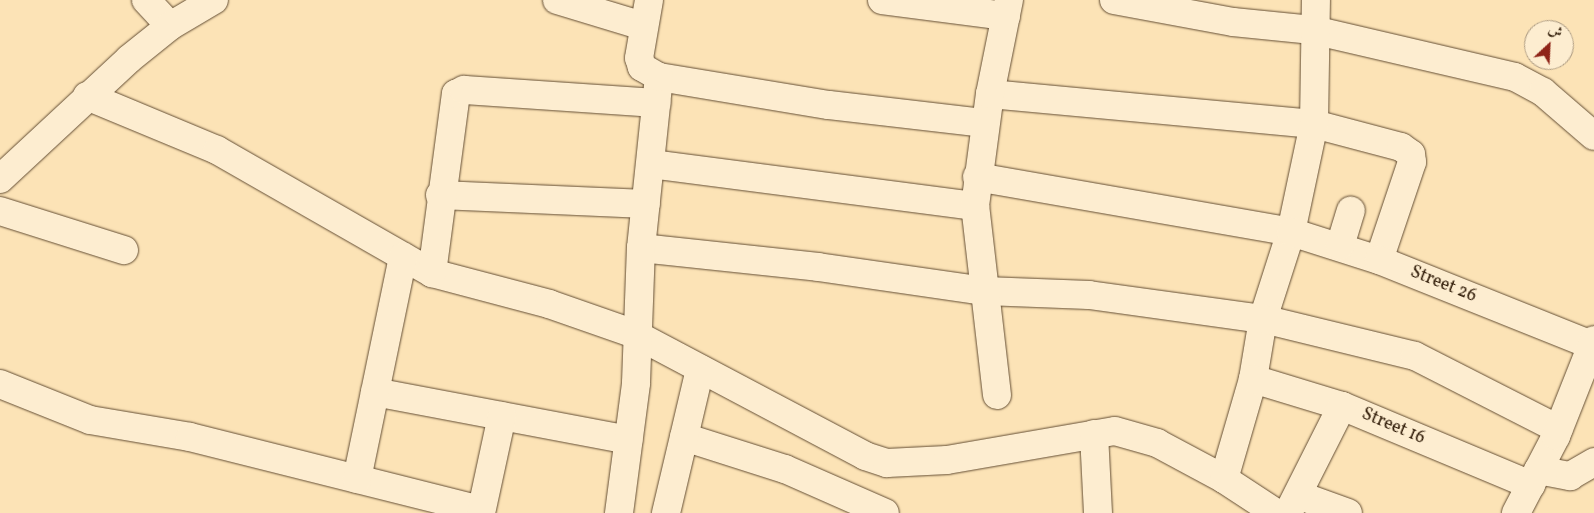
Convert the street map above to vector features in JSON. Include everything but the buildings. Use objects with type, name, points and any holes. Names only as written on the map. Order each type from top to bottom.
[{"type":"street","points":[[146,0],[170,26]]},
{"type":"street","points":[[0,179],[87,96],[170,26],[214,0]]},
{"type":"street","points":[[556,0],[646,13],[640,62],[658,90],[641,248],[635,334],[636,383],[619,513]]},
{"type":"street","points":[[882,0],[1008,8],[985,123],[975,206],[997,395]]},
{"type":"street","points":[[1114,0],[1235,11],[1515,77],[1543,92],[1594,136]]},
{"type":"street","points":[[1224,479],[1252,379],[1264,319],[1292,232],[1314,124],[1313,30],[1316,0]]},
{"type":"street","points":[[432,273],[440,195],[456,94],[464,90],[658,90],[829,105],[985,123]]},
{"type":"street","points":[[990,94],[1314,124],[1401,147],[1411,154],[1379,260]]},
{"type":"street","points":[[87,96],[217,150],[432,273],[549,304],[635,334],[865,456],[887,463],[947,460],[1094,434],[1133,434],[1224,479],[1276,513]]},
{"type":"street","points":[[651,164],[975,206]]},
{"type":"street","name":"Street 26","points":[[977,177],[1292,232],[1379,260],[1593,343]]},
{"type":"street","points":[[440,195],[646,204]]},
{"type":"street","points":[[0,211],[124,250]]},
{"type":"street","points":[[1340,246],[1351,211]]},
{"type":"street","points":[[641,248],[818,267],[985,292],[1089,295],[1264,319],[1415,356],[1558,429]]},
{"type":"street","points":[[357,479],[403,257]]},
{"type":"street","points":[[1516,513],[1558,429],[1593,343]]},
{"type":"street","points":[[666,513],[700,369]]},
{"type":"street","name":"Street 16","points":[[1252,379],[1342,406],[1535,477],[1570,476],[1594,462]]},
{"type":"street","points":[[0,384],[90,420],[190,437],[481,512],[502,416]]},
{"type":"street","points":[[375,392],[629,440]]},
{"type":"street","points":[[1342,406],[1293,504],[1348,513]]},
{"type":"street","points":[[1094,434],[1098,513]]},
{"type":"street","points":[[684,437],[785,469],[885,513]]}]
